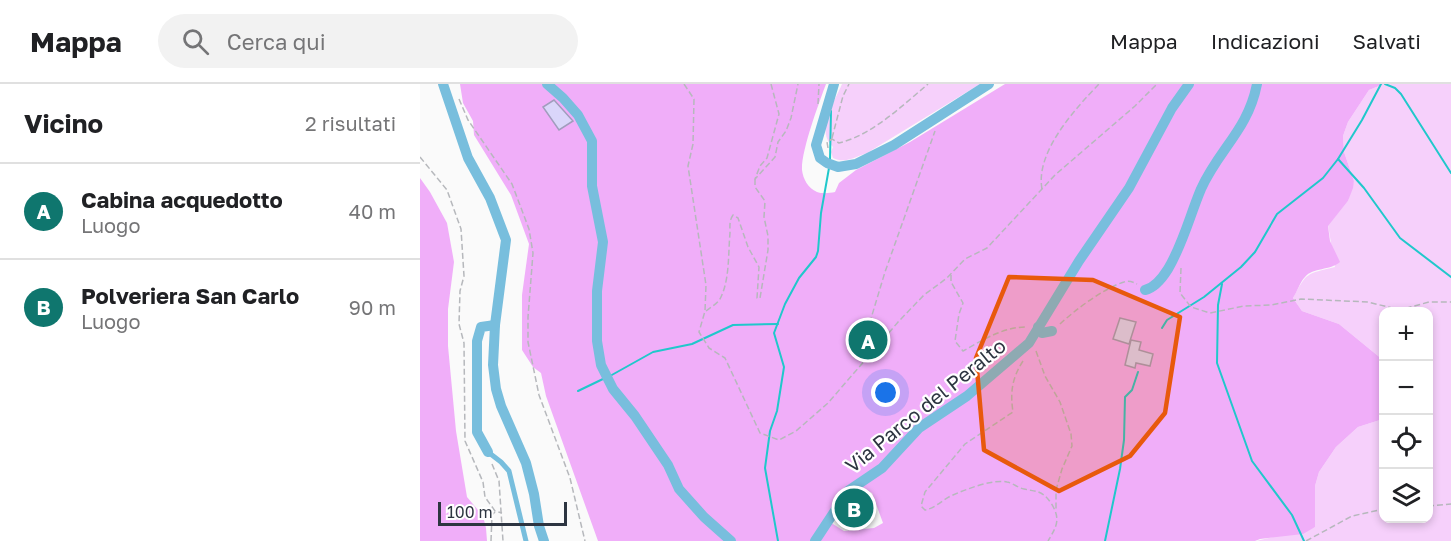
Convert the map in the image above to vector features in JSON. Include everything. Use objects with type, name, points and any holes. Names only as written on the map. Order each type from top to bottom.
[{"type":"street","points":[[443,84],[468,158],[490,198],[506,240],[495,325],[493,364],[496,389],[526,463],[544,541]]},
{"type":"street","points":[[547,84],[578,115],[592,141],[592,186],[603,242],[597,291],[597,331],[601,365],[613,389],[635,416],[668,465],[680,489],[704,518],[730,541]]},
{"type":"street","points":[[834,84],[817,139],[817,151],[820,158],[838,167],[856,164],[894,145],[989,84]]},
{"type":"street","name":"Via Parco del Peralto","points":[[815,541],[848,491],[882,468],[919,428],[967,396],[1029,343],[1079,261],[1129,188],[1172,108],[1189,84]]},
{"type":"street","points":[[1145,290],[1152,287],[1167,272],[1216,156],[1230,145],[1249,113],[1257,84]]},
{"type":"street","points":[[488,452],[477,432],[477,342],[481,327],[495,325]]},
{"type":"street","points":[[1038,327],[1042,333],[1052,331]]},
{"type":"lane","points":[[488,452],[509,471],[526,541]]},
{"type":"path","points":[[684,84],[694,99],[693,144],[688,166],[706,285],[705,311],[699,332],[709,348],[725,358],[760,433],[779,440],[796,431],[828,403],[866,357],[924,295],[951,274],[965,259],[987,248],[1078,154],[1135,106],[1157,84]]},
{"type":"path","points":[[705,311],[721,298],[727,275],[730,219],[733,215],[738,218],[748,247],[757,262],[759,282],[757,298],[760,298],[768,236],[764,217],[765,201],[755,187],[755,179],[760,166],[767,158],[779,114],[771,84]]},
{"type":"path","points":[[755,179],[775,157],[778,142],[791,118],[798,84]]},
{"type":"path","points":[[827,163],[827,142],[832,139],[843,96],[849,84]]},
{"type":"path","points":[[832,139],[839,143],[853,139],[875,126],[928,84]]},
{"type":"path","points":[[1042,190],[1044,162],[1059,133],[1082,102],[1100,84]]},
{"type":"path","points":[[461,104],[468,120],[512,184],[529,229],[533,253],[528,342],[539,395],[570,478],[585,541]]},
{"type":"path","points":[[866,357],[863,353],[863,345],[882,282],[941,114]]},
{"type":"path","points":[[420,157],[447,190],[461,229],[464,276],[460,291],[459,324],[464,343],[465,441],[483,482],[485,497],[495,511],[502,513]]},
{"type":"path","points":[[1177,251],[1181,272],[1180,293],[1191,307],[1210,313],[1301,299],[1368,302],[1400,310],[1428,302],[1451,302]]},
{"type":"path","points":[[951,274],[951,282],[963,303],[955,341],[963,351],[1002,331],[1015,327],[1038,327]]},
{"type":"path","points":[[1052,331],[1067,316],[1122,282],[1134,282],[1145,290]]},
{"type":"path","points":[[1034,347],[1041,359],[1045,376],[1060,402],[1071,434],[1072,446],[1056,490],[1057,525],[1048,541]]},
{"type":"path","points":[[1014,377],[1010,394],[1013,412],[965,444],[925,492],[921,506],[925,510],[930,509],[954,495],[985,483],[1006,482],[1024,489],[1036,489],[1047,498],[1056,511]]},
{"type":"path","points":[[488,452],[499,481],[503,541]]},
{"type":"path","points":[[1433,506],[1451,504]]},
{"type":"path","points":[[1306,541],[1352,516],[1379,510]]},
{"type":"path","points":[[491,541],[492,515],[495,511]]},
{"type":"highlighted area","points":[[1009,277],[1093,280],[1180,317],[1165,413],[1130,456],[1059,491],[984,450],[976,358]]},
{"type":"shaded area","points":[[460,84],[826,84],[807,139],[802,170],[811,188],[817,192],[826,193],[835,192],[839,183],[856,170],[910,142],[1005,84],[1384,84],[1369,90],[1348,122],[1343,136],[1344,152],[1354,181],[1353,188],[1348,201],[1328,226],[1330,241],[1340,262],[1308,274],[1293,298],[1302,311],[1339,324],[1379,357],[1379,420],[1358,427],[1336,447],[1319,472],[1315,486],[1315,527],[1303,534],[1255,541],[598,541],[546,396],[541,373],[533,367],[522,350],[522,295],[529,244],[511,195],[474,135],[473,121],[463,103]],"holes":[[[850,485],[872,493],[883,523],[874,528],[844,531],[825,519]]]},
{"type":"shaded area","points":[[842,84],[980,84],[867,153],[850,159],[837,160],[833,158],[831,152],[833,147],[828,140],[826,125]]},
{"type":"shaded area","points":[[1384,84],[1451,84],[1451,541],[1256,541],[1315,527],[1315,486],[1319,472],[1336,447],[1358,427],[1379,420],[1379,523],[1433,523],[1433,307],[1379,307],[1379,357],[1339,324],[1302,311],[1293,298],[1308,275],[1335,267],[1328,225],[1348,201],[1354,181],[1344,152],[1343,136],[1348,122],[1369,90]]},
{"type":"shaded area","points":[[420,178],[447,223],[454,262],[448,309],[448,346],[456,431],[467,497],[483,516],[487,541],[420,541]]},
{"type":"building","points":[[554,100],[573,121],[559,130],[543,107]]},
{"type":"building","points":[[1120,318],[1136,322],[1129,344],[1113,339]]},
{"type":"building","points":[[1131,340],[1141,342],[1139,350],[1153,354],[1150,366],[1136,363],[1135,368],[1125,365]]},
{"type":"building","points":[[853,498],[863,502],[857,519],[845,515]]},
{"type":"waterway","points":[[1162,328],[1167,320],[1204,297],[1241,267],[1255,252],[1277,214],[1323,178],[1338,159],[1381,84]]},
{"type":"waterway","points":[[1385,84],[1395,88],[1401,94],[1451,173]]},
{"type":"waterway","points":[[830,160],[831,111]]},
{"type":"waterway","points":[[1338,159],[1364,188],[1400,238],[1451,277]]},
{"type":"waterway","points":[[778,541],[765,468],[770,431],[777,411],[784,367],[774,333],[785,304],[799,278],[816,257],[829,168]]},
{"type":"waterway","points":[[1222,284],[1218,305],[1217,363],[1252,461],[1292,515],[1304,541]]},
{"type":"waterway","points":[[610,376],[653,352],[692,344],[733,325],[778,324]]},
{"type":"waterway","points":[[1105,541],[1120,469],[1124,440],[1125,397],[1132,390],[1138,372]]},
{"type":"waterway","points":[[578,391],[605,378]]},
{"type":"place","name":"Cabina acquedotto","points":[[868,340]]},
{"type":"place","name":"Polveriera San Carlo","points":[[854,508]]}]
